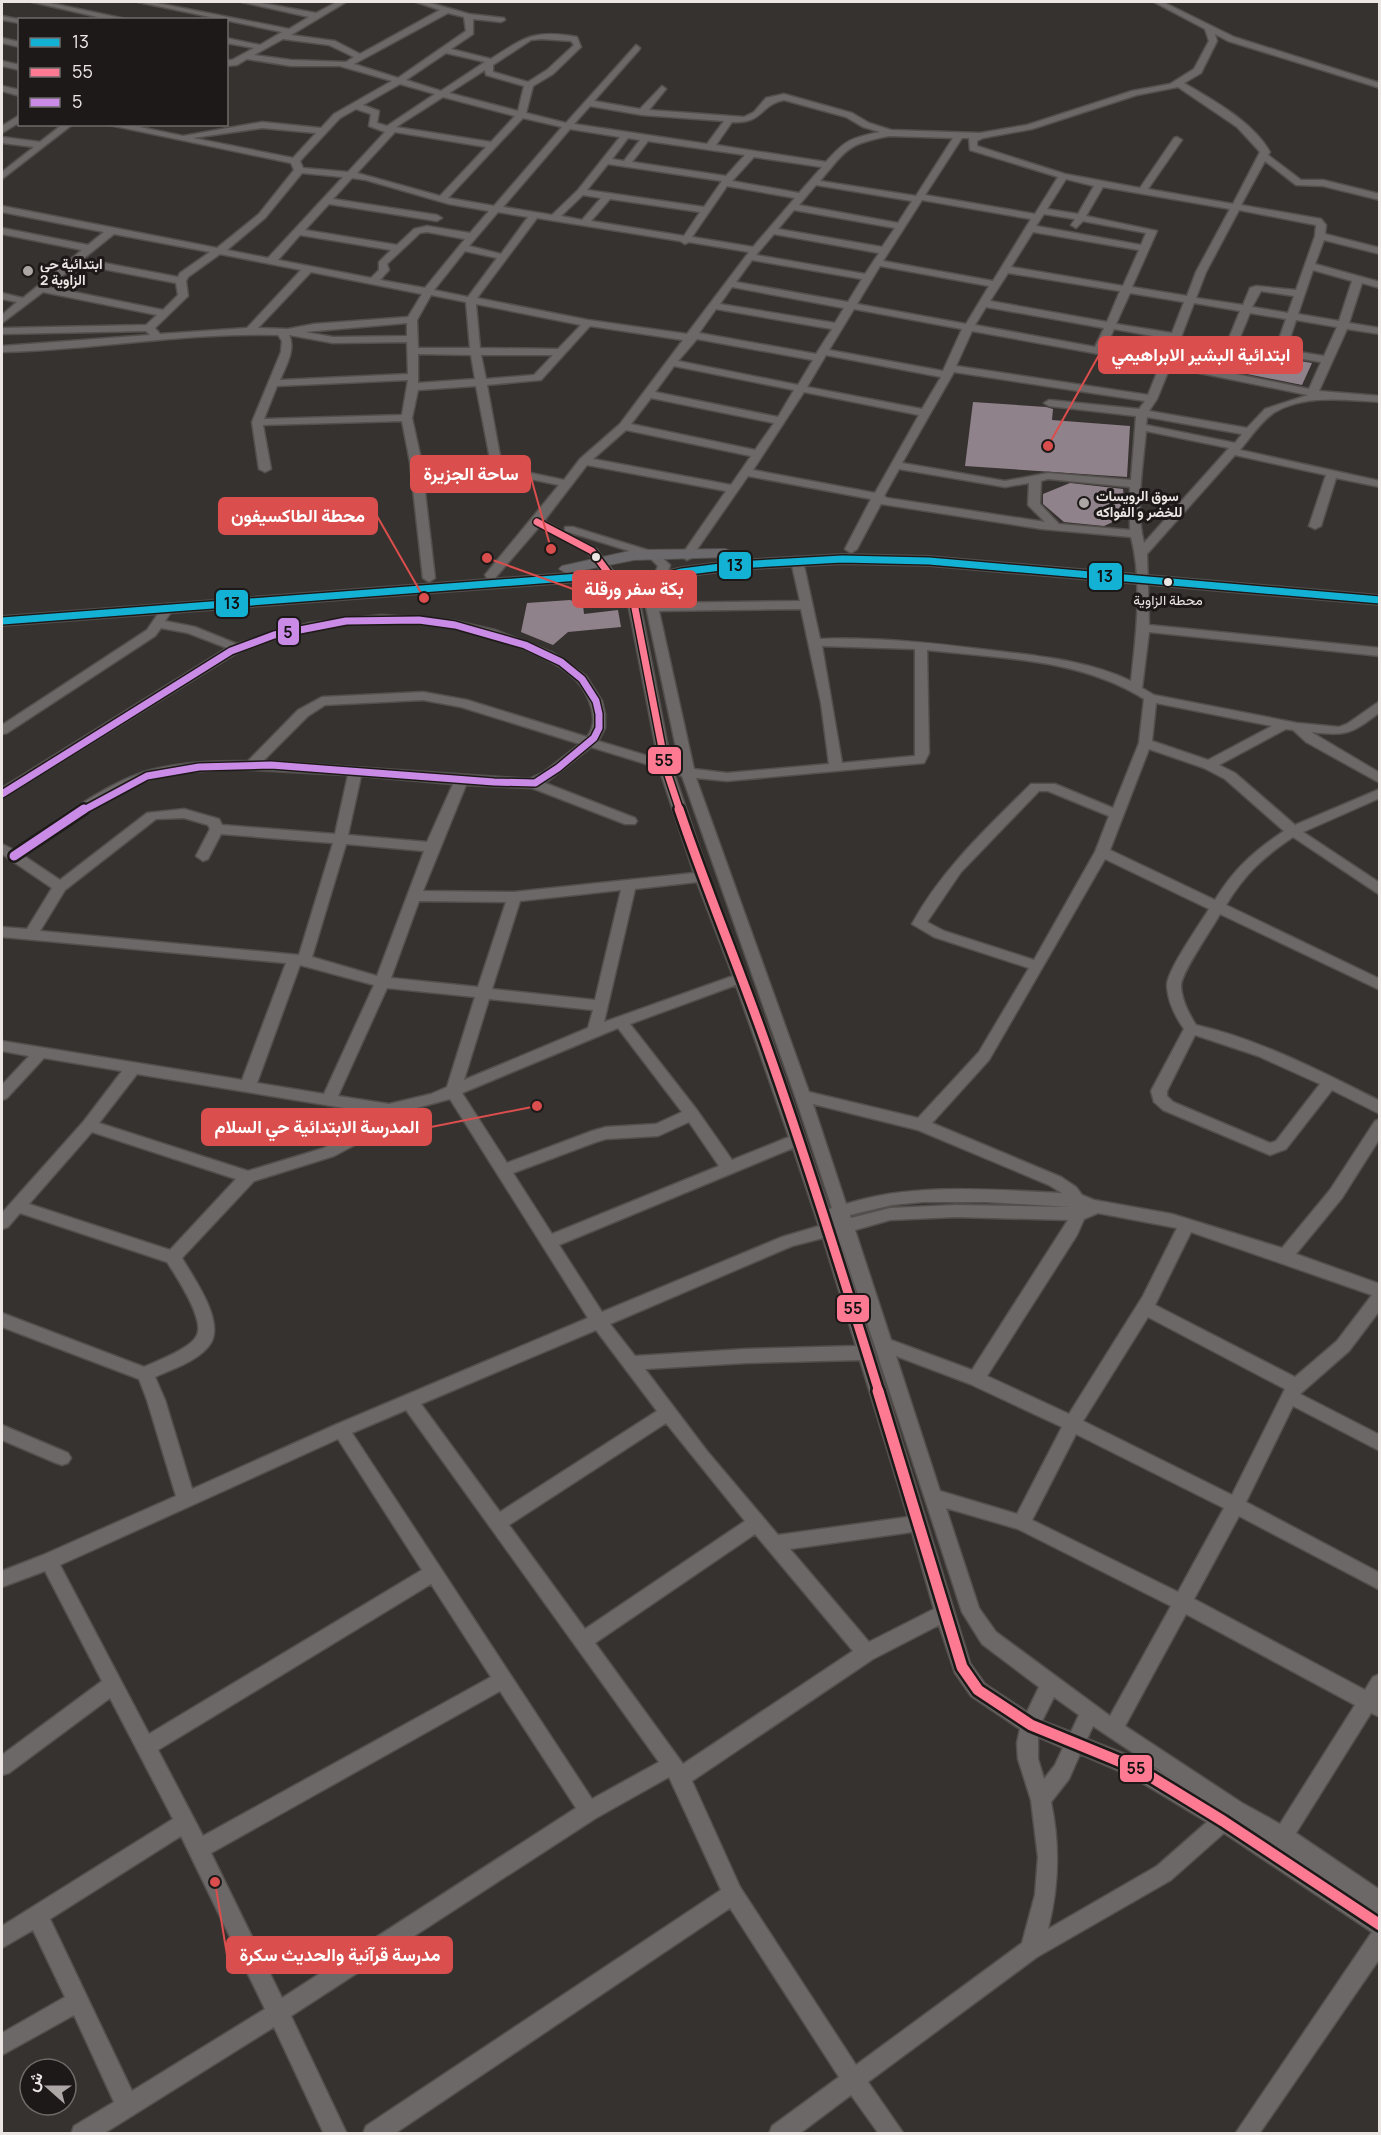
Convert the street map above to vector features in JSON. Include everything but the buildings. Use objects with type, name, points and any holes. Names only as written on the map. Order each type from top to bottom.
[{"type":"main road","points":[[2,610],[561,570],[623,556],[856,552],[1141,575],[1379,601]]},
{"type":"main road","points":[[2,621],[587,577],[639,583],[714,568],[797,561],[856,552]]},
{"type":"main road","points":[[1141,575],[1380,590]]},
{"type":"street","points":[[36,2],[116,18]]},
{"type":"street","points":[[142,2],[217,18]]},
{"type":"street","points":[[183,18],[209,2]]},
{"type":"street","points":[[246,2],[317,16]]},
{"type":"street","points":[[228,62],[244,56],[342,2]]},
{"type":"street","points":[[420,2],[468,16],[501,20]]},
{"type":"street","points":[[1158,2],[1209,30],[1231,39],[1380,86]]},
{"type":"street","points":[[348,64],[447,10]]},
{"type":"street","points":[[2,331],[149,328],[183,297],[181,281],[184,275],[248,230],[288,189],[297,166],[321,131],[337,116],[399,81],[470,32],[468,16]]},
{"type":"street","points":[[2,18],[18,21]]},
{"type":"street","points":[[228,20],[336,43],[347,47],[360,57]]},
{"type":"street","points":[[2,30],[18,21]]},
{"type":"street","points":[[491,575],[540,518],[564,483],[584,461],[624,426],[771,231],[845,146],[860,139],[889,133],[980,136],[1023,129],[1072,112],[1178,83],[1198,71],[1213,40],[1209,30]]},
{"type":"street","points":[[270,262],[350,175],[363,164],[389,130],[529,38],[542,36],[574,39],[578,45],[568,57],[530,85],[521,116],[441,200]]},
{"type":"street","points":[[1213,40],[1231,39]]},
{"type":"street","points":[[228,40],[259,47]]},
{"type":"street","points":[[2,41],[18,45]]},
{"type":"street","points":[[429,578],[416,462],[407,418],[413,382],[412,320],[428,291],[463,247],[636,48]]},
{"type":"street","points":[[444,50],[491,64]]},
{"type":"street","points":[[244,56],[291,63],[348,64],[442,94],[521,116],[568,126],[827,165]]},
{"type":"street","points":[[2,64],[18,68]]},
{"type":"street","points":[[491,64],[489,73],[530,85]]},
{"type":"street","points":[[1136,688],[1143,628],[1141,554],[1136,534],[1136,484],[1142,413],[1152,399],[1201,272],[1233,208],[1264,156],[1265,149],[1228,116],[1178,83]]},
{"type":"street","points":[[642,112],[662,88]]},
{"type":"street","points":[[2,89],[18,93]]},
{"type":"street","points":[[589,103],[642,112],[746,120],[776,97],[844,114],[889,133]]},
{"type":"street","points":[[356,105],[376,113],[372,124],[389,130],[492,145]]},
{"type":"street","points":[[2,130],[18,119]]},
{"type":"street","points":[[711,147],[729,120]]},
{"type":"street","points":[[175,138],[262,125],[321,131]]},
{"type":"street","points":[[860,139],[866,125]]},
{"type":"street","points":[[2,174],[67,126]]},
{"type":"street","points":[[118,126],[297,166],[379,179],[441,200],[686,241],[868,277]]},
{"type":"street","points":[[553,219],[580,192],[626,135]]},
{"type":"street","points":[[687,556],[781,421],[868,277],[958,136]]},
{"type":"street","points":[[980,136],[972,140],[973,148],[1063,176],[1233,208],[1315,220],[1321,225],[1320,236],[1280,352]]},
{"type":"street","points":[[627,164],[646,138]]},
{"type":"street","points":[[2,140],[43,145]]},
{"type":"street","points":[[1142,192],[1177,141]]},
{"type":"street","points":[[686,241],[727,181],[752,153]]},
{"type":"street","points":[[1264,156],[1299,183],[1323,183],[1380,197]]},
{"type":"street","points":[[604,161],[727,181],[801,196]]},
{"type":"street","points":[[856,552],[877,497],[949,372],[968,328],[1063,176]]},
{"type":"street","points":[[812,182],[919,198],[1080,217],[1151,230],[1099,351]]},
{"type":"street","points":[[1070,236],[1100,184]]},
{"type":"street","points":[[580,192],[708,210]]},
{"type":"street","points":[[583,224],[607,196]]},
{"type":"street","points":[[327,201],[437,218]]},
{"type":"street","points":[[427,229],[452,202]]},
{"type":"street","points":[[791,207],[901,225]]},
{"type":"street","points":[[2,209],[588,323],[1152,399]]},
{"type":"street","points":[[497,468],[475,350],[471,300],[534,216]]},
{"type":"street","points":[[1029,228],[1144,248]]},
{"type":"street","points":[[373,281],[384,270],[382,264],[417,231],[427,229],[473,237]]},
{"type":"street","points":[[2,320],[112,230]]},
{"type":"street","points":[[2,231],[89,248]]},
{"type":"street","points":[[771,231],[886,250]]},
{"type":"street","points":[[299,232],[398,248]]},
{"type":"street","points":[[1320,236],[1380,251]]},
{"type":"street","points":[[463,247],[503,257]]},
{"type":"street","points":[[74,260],[181,281]]},
{"type":"street","points":[[878,263],[994,284]]},
{"type":"street","points":[[1310,266],[1380,285]]},
{"type":"street","points":[[250,331],[308,269]]},
{"type":"street","points":[[1003,269],[1380,331]]},
{"type":"street","points":[[1313,392],[1343,325],[1358,279]]},
{"type":"street","points":[[731,285],[1165,363],[1330,397]]},
{"type":"street","points":[[39,288],[165,313]]},
{"type":"street","points":[[1220,374],[1245,310],[1257,288],[1300,294]]},
{"type":"street","points":[[2,296],[24,301]]},
{"type":"street","points":[[983,303],[1175,337]]},
{"type":"street","points":[[716,306],[839,327]]},
{"type":"street","points":[[286,332],[314,327],[412,320]]},
{"type":"street","points":[[273,383],[482,382],[537,378],[551,366],[559,352],[588,323]]},
{"type":"street","points":[[149,328],[159,337]]},
{"type":"street","points":[[2,349],[250,331],[286,332],[333,340],[475,350],[559,352]]},
{"type":"street","points":[[265,469],[257,422],[287,346],[286,332]]},
{"type":"street","points":[[1231,344],[1327,360]]},
{"type":"street","points":[[672,363],[925,412]]},
{"type":"street","points":[[648,394],[781,421]]},
{"type":"street","points":[[1141,554],[1262,417],[1281,404],[1330,397],[1380,399]]},
{"type":"street","points":[[1049,404],[1142,413],[1250,432]]},
{"type":"street","points":[[257,422],[407,418]]},
{"type":"street","points":[[624,426],[759,454]]},
{"type":"street","points":[[1140,427],[1380,484]]},
{"type":"street","points":[[584,461],[732,489]]},
{"type":"street","points":[[416,462],[497,468],[564,483]]},
{"type":"street","points":[[895,465],[1005,484],[1048,476],[1136,484]]},
{"type":"street","points":[[746,472],[877,497],[884,501],[965,514],[1053,524],[1075,531],[1136,534]]},
{"type":"street","points":[[1315,526],[1332,474]]},
{"type":"street","points":[[1035,480],[1034,505],[1053,524]]},
{"type":"street","points":[[540,518],[653,555],[664,565],[651,593],[652,608],[688,774],[803,1096],[866,1353],[962,1667],[978,1690],[1031,1725],[1138,1769],[1223,1821],[1380,1925]]},
{"type":"street","points":[[540,518],[589,548],[633,600],[666,769],[702,877],[763,1036],[797,1140],[834,1221],[883,1344],[971,1612],[979,1626],[1000,1648],[1113,1729],[1235,1810],[1283,1836],[1380,1902]]},
{"type":"street","points":[[797,561],[827,703],[836,766]]},
{"type":"street","points":[[652,608],[807,605]]},
{"type":"street","points":[[2,730],[144,638],[159,624],[168,608]]},
{"type":"street","points":[[2,794],[237,648],[297,628],[334,621],[423,621],[484,630],[543,652],[583,679],[598,703],[600,720],[597,733],[590,744],[535,784]]},
{"type":"street","points":[[159,624],[191,630],[237,648]]},
{"type":"street","points":[[1143,628],[1380,652]]},
{"type":"street","points":[[640,633],[657,632]]},
{"type":"street","points":[[814,643],[921,645],[1083,667],[1136,688],[1150,698],[1291,726],[1345,730],[1362,721],[1380,705]]},
{"type":"street","points":[[253,764],[312,705],[330,701],[435,697],[494,712],[666,769],[688,774],[727,777],[922,759],[921,645]]},
{"type":"street","points":[[921,1125],[984,1056],[1102,852],[1145,743],[1150,698]]},
{"type":"street","points":[[1209,765],[1291,726]]},
{"type":"street","points":[[1291,726],[1380,779]]},
{"type":"street","points":[[1145,743],[1209,765],[1230,776],[1293,831],[1380,890]]},
{"type":"street","points":[[14,856],[147,775],[253,764],[535,784],[630,821]]},
{"type":"street","points":[[247,1088],[300,960],[340,841],[355,772]]},
{"type":"street","points":[[328,1101],[382,982],[416,896],[432,847],[461,780]]},
{"type":"street","points":[[1038,966],[939,934],[919,924],[988,834],[1036,787],[1050,787],[1118,815]]},
{"type":"street","points":[[1380,793],[1293,831],[1269,847],[1242,871],[1184,962],[1174,984],[1180,1012],[1191,1029],[1251,1046],[1380,1108]]},
{"type":"street","points":[[32,933],[60,887],[152,816],[169,813],[201,817],[214,822],[217,829]]},
{"type":"street","points":[[217,829],[432,847]]},
{"type":"street","points":[[203,856],[217,829]]},
{"type":"street","points":[[2,848],[60,887]]},
{"type":"street","points":[[1102,852],[1380,986]]},
{"type":"street","points":[[416,896],[514,897],[702,877]]},
{"type":"street","points":[[595,1031],[629,885]]},
{"type":"street","points":[[514,897],[453,1091],[600,1323],[668,1413],[866,1653]]},
{"type":"street","points":[[2,932],[32,933],[300,960],[382,982],[602,1006]]},
{"type":"street","points":[[2,1046],[389,1110],[422,1103],[620,1021],[741,978]]},
{"type":"street","points":[[620,1021],[692,1114],[729,1168]]},
{"type":"street","points":[[1191,1029],[1159,1091],[1159,1098],[1168,1106],[1264,1148],[1277,1149],[1329,1083]]},
{"type":"street","points":[[763,1036],[781,1032]]},
{"type":"street","points":[[2,1094],[42,1052]]},
{"type":"street","points":[[2,1223],[89,1125],[133,1068]]},
{"type":"street","points":[[803,1096],[921,1125],[1055,1181],[1069,1189],[1084,1207]]},
{"type":"street","points":[[173,1257],[248,1177],[329,1152],[359,1136],[389,1110]]},
{"type":"street","points":[[504,1170],[592,1137],[658,1130],[692,1114]]},
{"type":"street","points":[[89,1125],[248,1177]]},
{"type":"street","points":[[1285,1256],[1336,1194],[1380,1125]]},
{"type":"street","points":[[550,1242],[797,1140]]},
{"type":"street","points":[[17,1206],[173,1257],[208,1322],[205,1339],[197,1347],[145,1374]]},
{"type":"street","points":[[976,1379],[1084,1207]]},
{"type":"street","points":[[2,1579],[49,1561],[341,1430],[600,1323],[834,1221],[890,1214],[1084,1207],[1187,1224],[1285,1256],[1380,1291]]},
{"type":"street","points":[[1022,1523],[1035,1490],[1073,1423],[1145,1308],[1187,1224]]},
{"type":"street","points":[[1113,1729],[1236,1504],[1293,1391],[1343,1346],[1380,1297]]},
{"type":"street","points":[[1145,1308],[1380,1443]]},
{"type":"street","points":[[2,1320],[145,1374],[156,1400],[186,1499]]},
{"type":"street","points":[[883,1344],[976,1379],[1073,1423],[1236,1504],[1380,1582]]},
{"type":"street","points":[[631,1363],[746,1356],[866,1353]]},
{"type":"street","points":[[411,1402],[676,1772],[733,1894],[853,2079],[893,2133]]},
{"type":"street","points":[[497,1523],[668,1413]]},
{"type":"street","points":[[341,1430],[589,1811]]},
{"type":"street","points":[[2,1432],[62,1458]]},
{"type":"street","points":[[932,1496],[1022,1523],[1183,1603],[1374,1705]]},
{"type":"street","points":[[582,1642],[757,1523]]},
{"type":"street","points":[[774,1543],[919,1523]]},
{"type":"street","points":[[49,1561],[112,1685],[186,1822],[336,2133]]},
{"type":"street","points":[[146,1747],[434,1573]]},
{"type":"street","points":[[82,2133],[277,2013],[589,1811],[676,1772],[866,1653],[944,1613]]},
{"type":"street","points":[[199,1849],[503,1680]]},
{"type":"street","points":[[1030,1950],[1043,1912],[1048,1887],[1048,1859],[1041,1799],[1029,1766],[1027,1742],[1031,1725],[1051,1683]]},
{"type":"street","points":[[1283,1836],[1374,1705],[1380,1683]]},
{"type":"street","points":[[2,1766],[112,1685]]},
{"type":"street","points":[[1041,1799],[1055,1783],[1090,1712]]},
{"type":"street","points":[[780,2133],[1030,1950],[1164,1873],[1223,1821]]},
{"type":"street","points":[[2,1938],[186,1822]]},
{"type":"street","points":[[374,2133],[733,1894]]},
{"type":"street","points":[[38,1917],[127,2105]]},
{"type":"street","points":[[1246,2133],[1380,1939]]},
{"type":"street","points":[[2,2045],[78,2001]]},
{"type":"transit line","name":"55","points":[[537,522],[592,551],[609,574],[630,594],[634,603],[666,769],[702,877],[763,1036],[829,1231],[962,1667],[978,1690],[1031,1725],[1138,1769],[1223,1821],[1380,1925]]},
{"type":"transit line","name":"13","points":[[2,621],[579,577],[639,583],[682,572],[736,565],[842,559],[929,561],[1380,600]]},
{"type":"transit line","name":"5","points":[[2,794],[231,651],[274,635],[346,621],[419,620],[491,633],[525,645],[561,662],[582,679],[596,701],[599,714],[599,728],[594,738],[558,768],[535,783],[520,784],[271,765],[199,767],[164,771],[128,784],[108,795],[14,856]]},
{"type":"place","name":"ابتدائية حي الزاوية 2","points":[[28,271]]},
{"type":"place","name":"ابتدائية البشير الابراهيمي","points":[[1048,446]]},
{"type":"place","name":"سوق الرويسات للخضر و الفواكه","points":[[1084,503]]},
{"type":"place","name":"ساحة الجزيرة","points":[[551,549]]},
{"type":"place","name":"بكة سفر ورقلة","points":[[487,558]]},
{"type":"place","name":"محطة الزاوية","points":[[1168,582]]},
{"type":"place","name":"محطة الطاكسيفون","points":[[424,598]]},
{"type":"place","name":"المدرسة الابتدائية حي السلام","points":[[537,1106]]},
{"type":"place","name":"مدرسة قرآنية والحديث سكرة","points":[[215,1882]]}]
